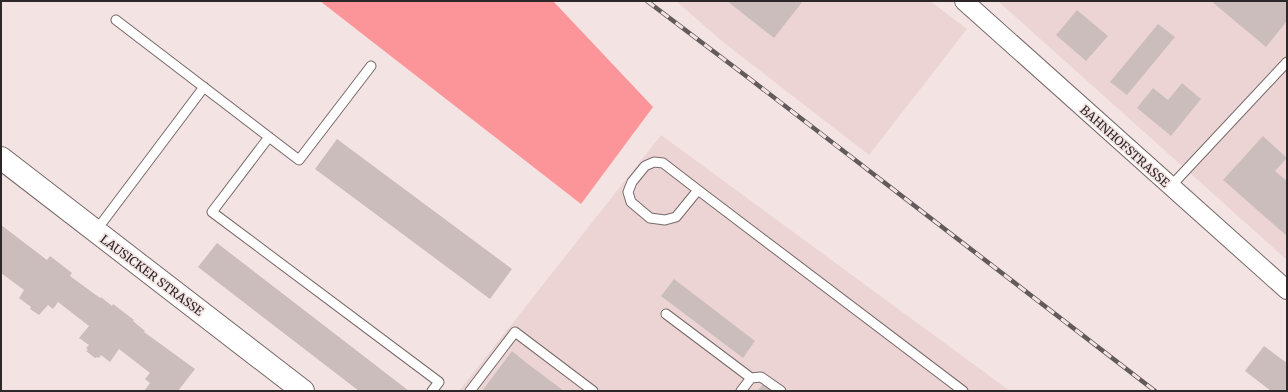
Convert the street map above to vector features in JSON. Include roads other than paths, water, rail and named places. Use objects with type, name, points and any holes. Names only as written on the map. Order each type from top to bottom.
[{"type":"main road","name":"LAUSICKER STRASSE","points":[[1,158],[303,391]]},
{"type":"street","name":"BAHNHOFSTRASSE","points":[[964,1],[1287,290]]},
{"type":"lane","points":[[116,20],[299,160],[371,66]]},
{"type":"lane","points":[[1170,186],[1287,62]]},
{"type":"lane","points":[[95,232],[204,87]]},
{"type":"lane","points":[[269,137],[212,212],[439,382],[432,391]]},
{"type":"lane","points":[[698,190],[676,217],[665,220],[650,218],[631,202],[628,192],[632,182],[644,166],[654,162],[663,163],[963,391]]},
{"type":"lane","points":[[666,314],[751,378],[761,377],[781,391]]},
{"type":"lane","points":[[470,391],[515,332],[593,391]]},
{"type":"lane","points":[[741,391],[751,378]]},
{"type":"railway","points":[[647,1],[1155,391]]}]
